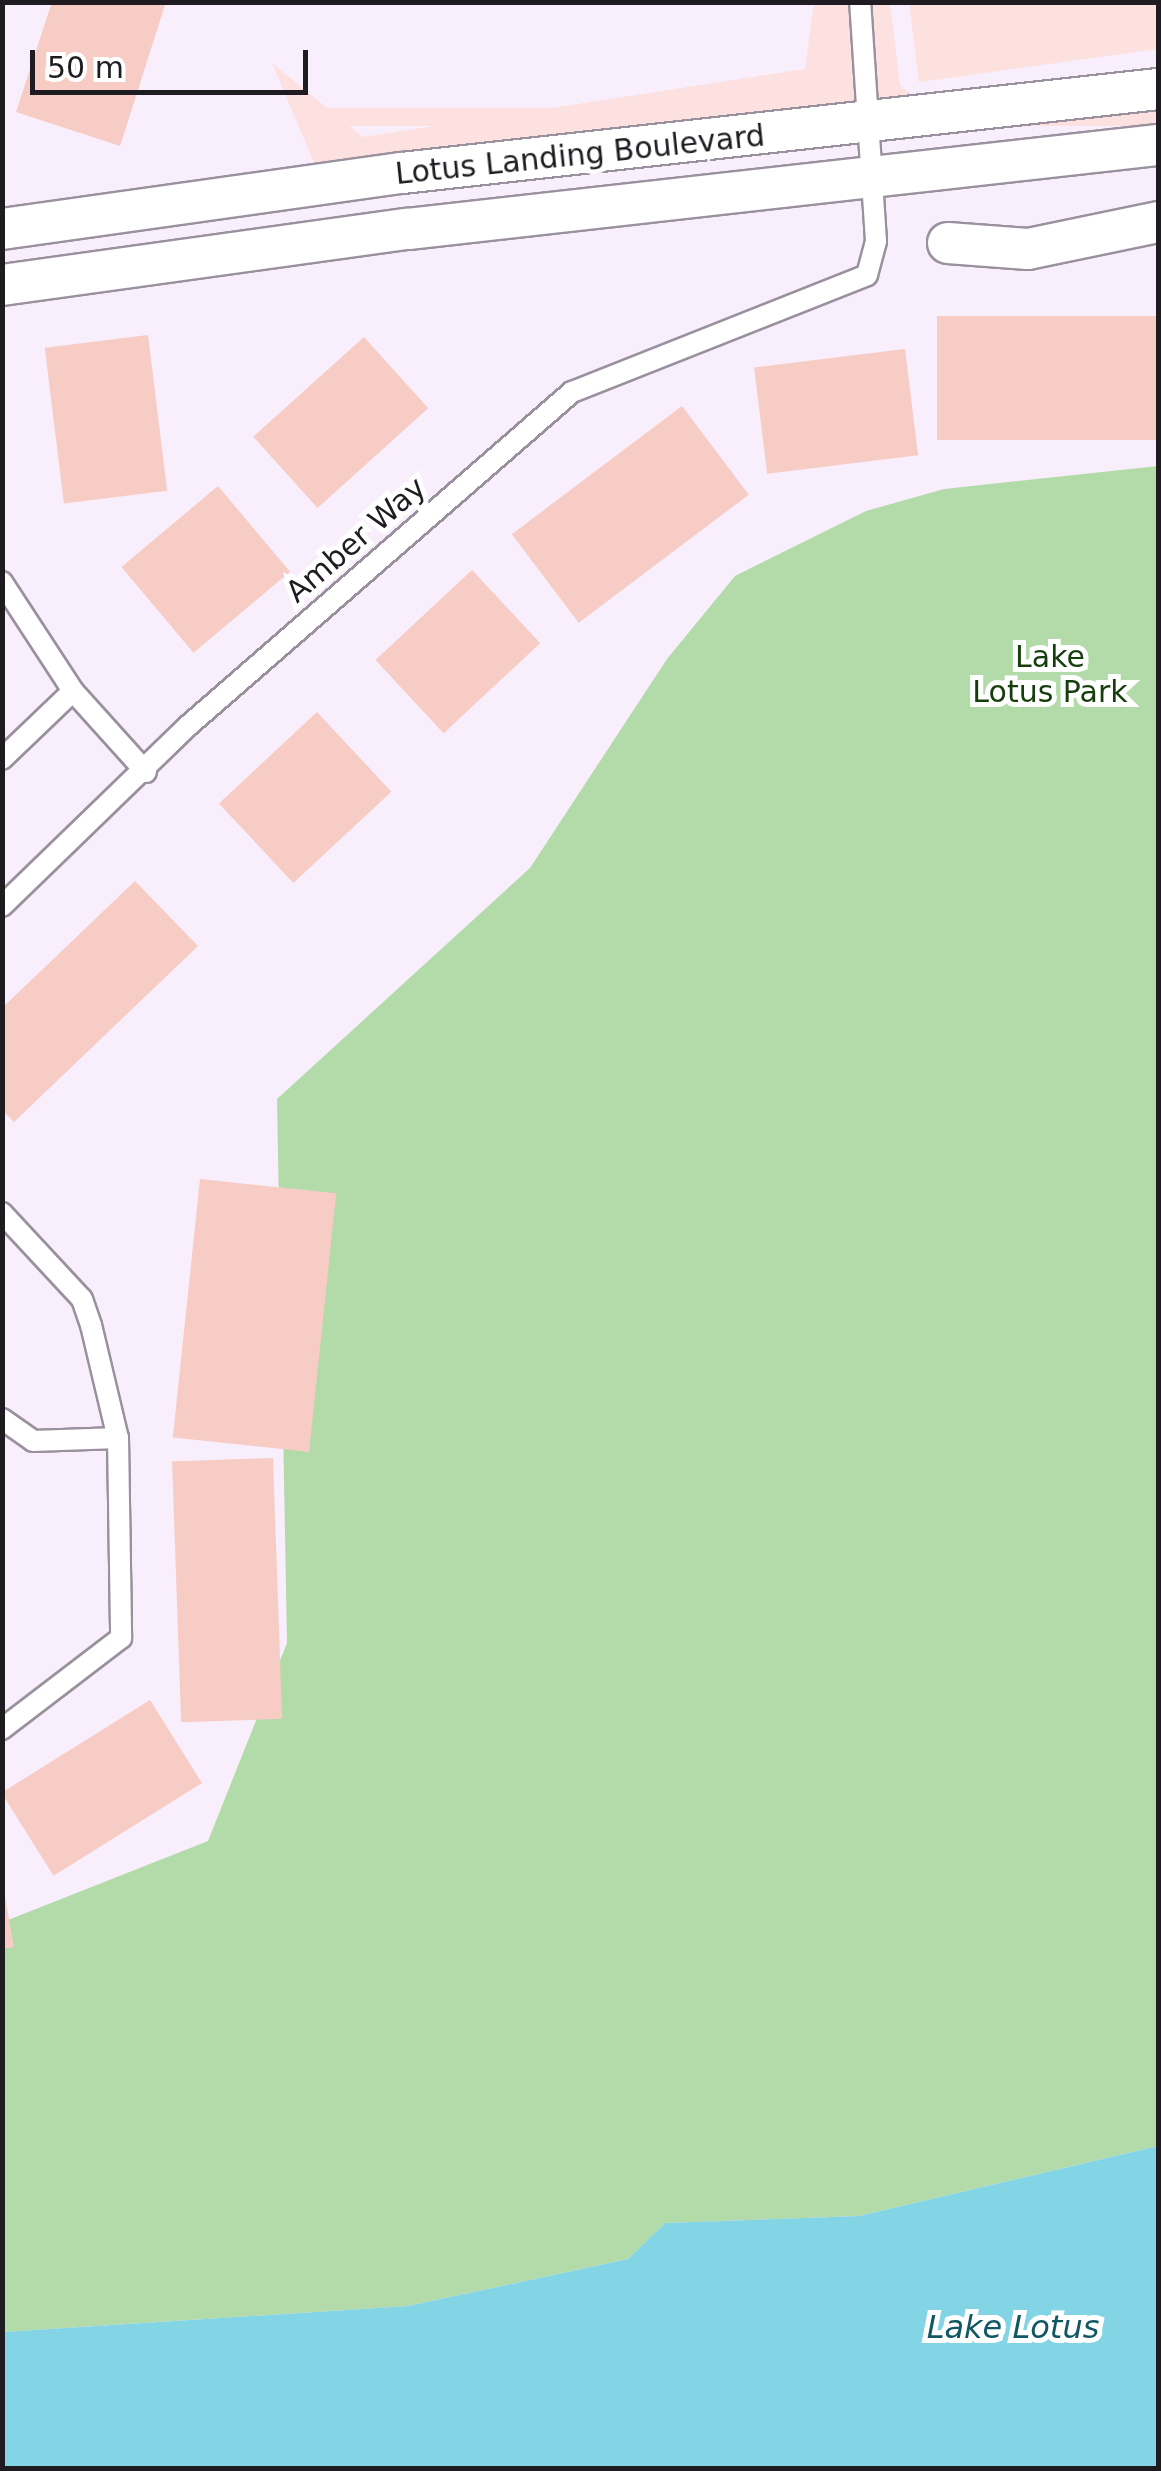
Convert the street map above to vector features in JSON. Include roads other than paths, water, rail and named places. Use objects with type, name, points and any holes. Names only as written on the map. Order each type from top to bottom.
[{"type":"street","name":"Lotus Landing Boulevard","points":[[2,228],[402,173],[1158,88]]},
{"type":"street","name":"Lotus Landing Boulevard","points":[[2,285],[408,228],[872,180],[1158,145]]},
{"type":"street","points":[[948,243],[1028,248],[1158,222]]},
{"type":"lane","points":[[859,3],[863,124],[872,180]]},
{"type":"lane","name":"Amber Way","points":[[2,906],[146,772],[572,392],[843,289],[867,275],[876,242],[872,180]]},
{"type":"lane","points":[[2,582],[73,691],[146,772]]},
{"type":"lane","points":[[3,757],[73,691]]},
{"type":"lane","points":[[2,1213],[82,1299],[118,1438],[121,1638],[2,1730]]},
{"type":"lane","points":[[2,1418],[33,1442],[118,1438]]},
{"type":"water","name":"Lake Lotus","points":[[1158,2146],[1158,2468],[3,2468],[3,2332],[408,2306],[628,2259],[665,2223],[859,2216]]},
{"type":"park label","name":"Lake Lotus Park","points":[[1050,674]]}]
